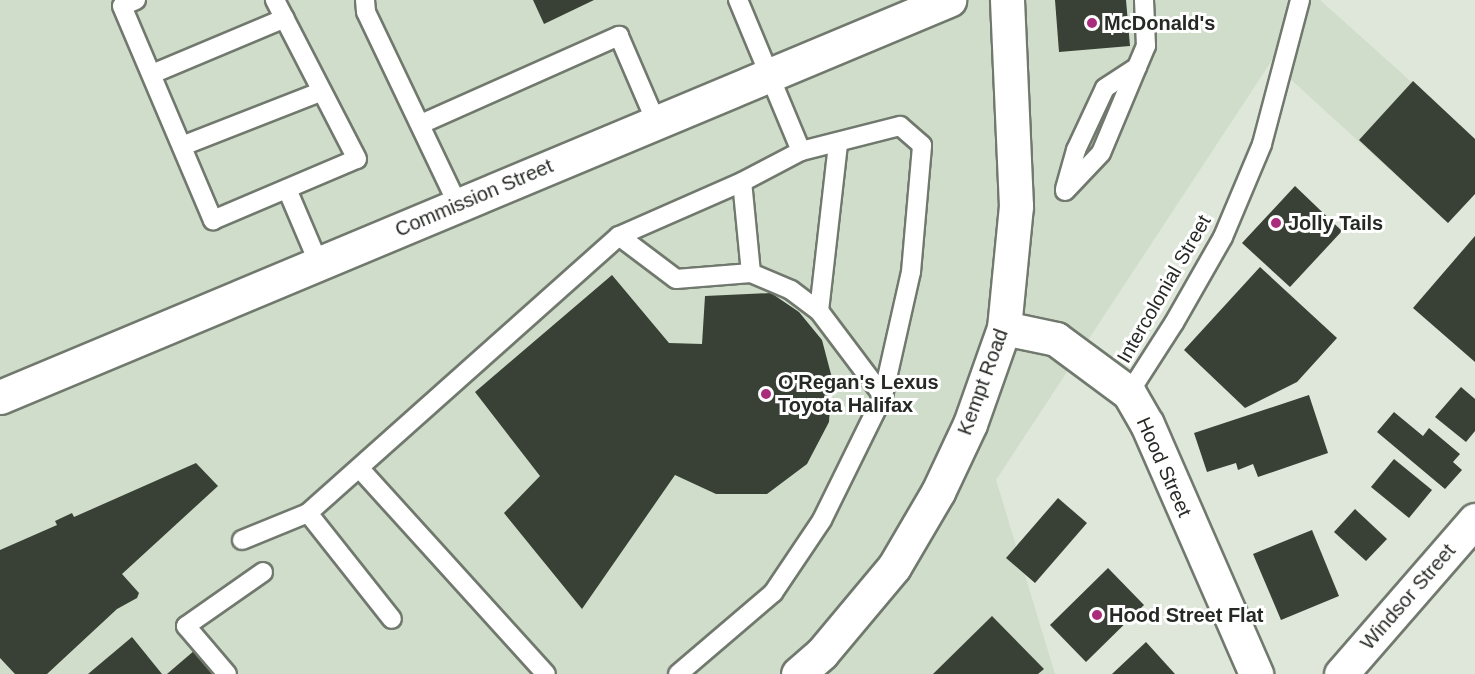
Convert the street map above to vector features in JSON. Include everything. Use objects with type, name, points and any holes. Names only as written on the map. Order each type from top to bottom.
[{"type":"street","name":"Commission Street","points":[[0,398],[950,0]]},
{"type":"street","name":"Kempt Road","points":[[798,674],[822,653],[894,567],[938,492],[970,424],[1004,328],[1016,206],[1007,0]]},
{"type":"street","name":"Hood Street","points":[[1004,328],[1056,339],[1129,393],[1147,424],[1256,674]]},
{"type":"street","name":"Windsor Street","points":[[1341,674],[1475,520]]},
{"type":"lane","points":[[136,0],[122,6],[213,220],[357,159],[275,0]]},
{"type":"lane","points":[[365,0],[366,12],[458,205]]},
{"type":"lane","points":[[738,0],[801,151]]},
{"type":"lane","points":[[1137,67],[1105,88],[1076,150],[1065,191],[1101,153],[1146,46],[1144,0]]},
{"type":"lane","name":"Intercolonial Street","points":[[1129,393],[1174,323],[1222,237],[1262,144],[1300,0]]},
{"type":"lane","points":[[152,74],[285,18]]},
{"type":"lane","points":[[421,124],[619,36],[656,122]]},
{"type":"lane","points":[[182,146],[322,91]]},
{"type":"lane","points":[[242,540],[308,513],[361,470],[619,236],[742,182],[801,151],[900,126],[922,145],[911,272],[883,396],[822,520],[773,593],[678,674]]},
{"type":"lane","points":[[819,311],[838,143]]},
{"type":"lane","points":[[742,182],[751,273]]},
{"type":"lane","points":[[286,189],[319,264]]},
{"type":"lane","points":[[619,236],[676,279],[751,273],[791,290],[819,311],[883,396]]},
{"type":"lane","points":[[361,470],[546,674]]},
{"type":"lane","points":[[308,513],[392,619]]},
{"type":"lane","points":[[227,674],[186,626],[263,573]]},
{"type":"shaded area","points":[[0,0],[1320,0],[1475,139],[1475,194],[1448,223],[1286,75],[1303,13],[996,480],[1055,674],[0,674]]},
{"type":"building","points":[[533,0],[594,0],[544,24]]},
{"type":"building","name":"McDonald's","points":[[1055,0],[1126,0],[1130,46],[1059,52]]},
{"type":"building","points":[[1413,81],[1475,139],[1475,194],[1448,223],[1359,140]]},
{"type":"building","points":[[1295,186],[1342,231],[1290,287],[1242,243]]},
{"type":"building","points":[[1475,236],[1475,362],[1413,308]]},
{"type":"building","points":[[1260,267],[1337,338],[1297,382],[1245,408],[1184,350]]},
{"type":"building","points":[[612,275],[669,343],[702,344],[705,296],[771,293],[799,312],[822,340],[832,378],[829,422],[807,464],[767,494],[716,494],[675,475],[582,609],[504,513],[540,476],[475,392]]},
{"type":"building","points":[[1461,387],[1475,399],[1475,431],[1466,442],[1435,417]]},
{"type":"building","points":[[1309,395],[1328,453],[1258,477],[1253,464],[1238,470],[1236,463],[1207,472],[1194,433]]},
{"type":"building","points":[[1394,412],[1423,436],[1429,428],[1460,454],[1453,462],[1462,470],[1445,489],[1377,432]]},
{"type":"building","points":[[1394,459],[1432,490],[1409,518],[1371,487]]},
{"type":"building","points":[[196,463],[218,486],[122,574],[139,593],[137,598],[117,609],[47,674],[15,674],[0,658],[0,550],[57,525],[55,521],[72,513],[74,517]]},
{"type":"building","points":[[1058,498],[1087,523],[1035,583],[1006,558]]},
{"type":"building","points":[[1355,509],[1387,539],[1366,561],[1334,532]]},
{"type":"building","points":[[1312,530],[1339,596],[1281,620],[1253,554]]},
{"type":"building","name":"Hood Street Flat","points":[[1108,568],[1144,605],[1086,662],[1050,625]]},
{"type":"building","points":[[992,616],[1044,669],[1038,674],[933,674]]},
{"type":"building","points":[[132,637],[162,674],[88,674]]},
{"type":"building","points":[[1146,642],[1175,674],[1112,674]]},
{"type":"building","points":[[195,650],[215,674],[167,674]]},
{"type":"place","name":"McDonald's","points":[[1092,23]]},
{"type":"place","name":"Jolly Tails","points":[[1276,223]]},
{"type":"place","name":"O'Regan's Lexus Toyota Halifax","points":[[766,394]]},
{"type":"place","name":"Hood Street Flat","points":[[1097,615]]}]
